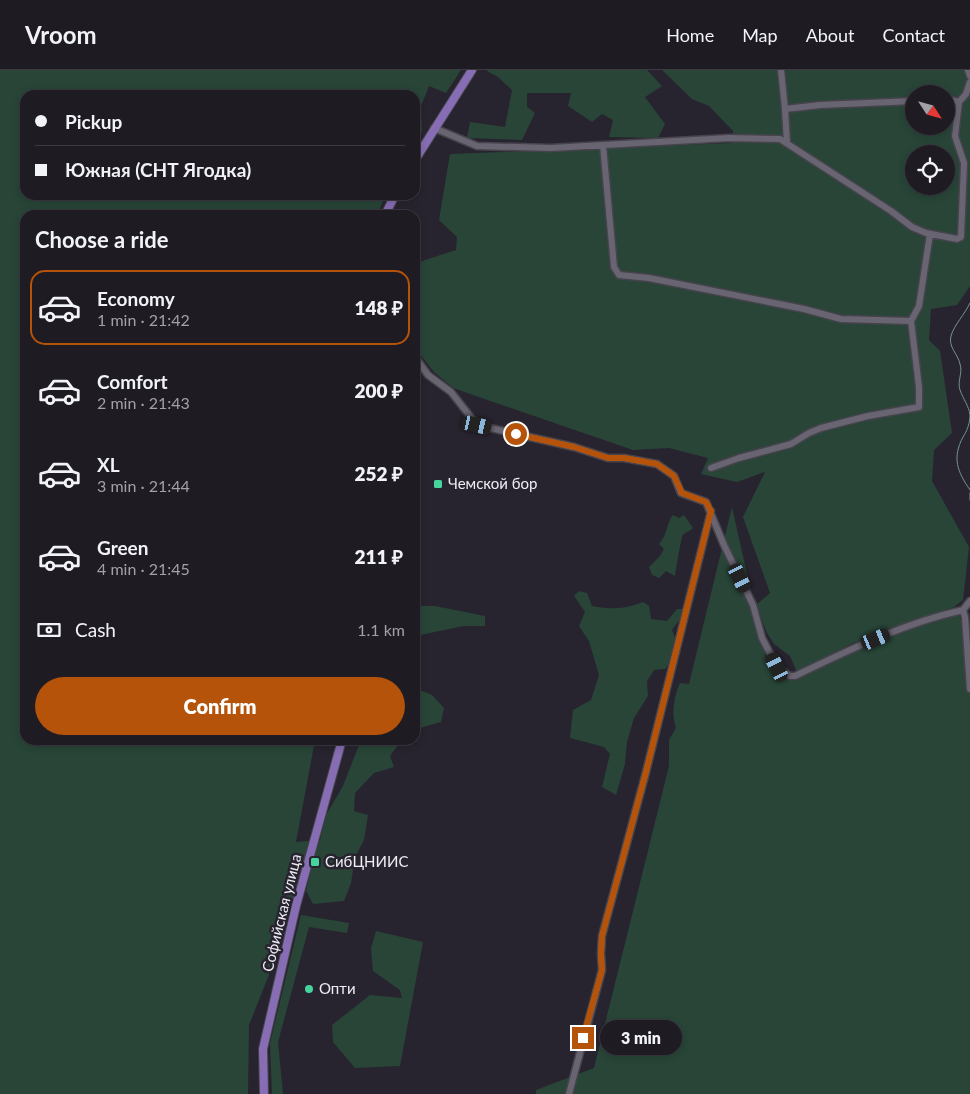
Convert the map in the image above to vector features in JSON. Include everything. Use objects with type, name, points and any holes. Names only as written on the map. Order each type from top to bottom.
[{"type":"main road","points":[[420,152],[472,70]]},
{"type":"main road","name":"Софийская улица","points":[[264,1094],[263,1049],[296,906],[341,745]]},
{"type":"street","points":[[781,70],[787,143]]},
{"type":"street","points":[[968,70],[970,76]]},
{"type":"street","points":[[434,128],[477,146],[551,148],[729,138],[780,139],[891,211],[912,227],[930,234],[957,239],[961,236],[964,163],[955,136],[959,102],[966,94],[970,82]]},
{"type":"street","points":[[785,109],[820,105],[905,100]]},
{"type":"street","points":[[955,101],[959,102]]},
{"type":"street","points":[[603,145],[614,266],[619,275],[649,278],[804,309],[841,319],[911,321]]},
{"type":"street","points":[[711,468],[739,458],[791,444],[809,433],[829,426],[868,416],[919,407],[911,321],[919,306],[930,234]]},
{"type":"street","points":[[420,364],[428,375],[451,392],[477,425],[574,447],[608,458],[624,458],[657,464],[674,476],[682,493],[706,502],[753,605],[762,638],[777,667],[790,676],[795,676],[908,626],[963,610],[970,601]]},
{"type":"street","points":[[568,1094],[602,970],[602,936],[646,772],[711,511]]},
{"type":"street","points":[[963,610],[970,689]]},
{"type":"green space","points":[[0,70],[461,70],[446,93],[429,86],[421,106],[422,132],[420,135],[420,90],[20,90],[20,200],[384,200],[379,210],[20,210],[20,745],[314,745],[296,842],[320,840],[326,815],[343,786],[359,745],[398,745],[390,756],[394,767],[374,773],[355,793],[354,811],[368,815],[364,840],[355,857],[351,883],[344,901],[313,904],[306,891],[311,869],[249,1025],[248,1094],[0,1094]]},
{"type":"green space","points":[[488,70],[647,70],[662,86],[645,97],[665,124],[658,138],[609,137],[613,120],[602,114],[592,122],[568,106],[571,93],[527,93],[527,107],[535,113],[522,140],[467,138],[470,122],[505,127],[512,90]]},
{"type":"green space","points":[[662,70],[970,70],[970,286],[957,305],[931,309],[929,340],[940,351],[952,433],[934,450],[932,481],[969,547],[963,600],[954,607],[853,643],[797,672],[790,656],[774,644],[767,633],[756,605],[770,593],[743,517],[765,472],[737,482],[701,474],[708,458],[669,448],[633,450],[453,388],[434,372],[420,354],[420,264],[422,261],[456,250],[457,237],[439,220],[450,154],[732,143],[733,131],[709,106],[692,99]]},
{"type":"green space","points":[[732,507],[767,663],[782,679],[795,680],[859,646],[959,613],[964,632],[970,632],[970,1094],[536,1094],[536,1090],[594,1068],[669,766],[669,740],[676,728],[673,711],[676,694],[680,683],[689,684]]},
{"type":"green space","points":[[673,515],[679,518],[684,515],[693,528],[682,537],[675,576],[666,571],[659,578],[652,575],[649,567],[664,549],[659,544]]},
{"type":"green space","points":[[579,591],[587,593],[592,606],[618,608],[643,602],[649,606],[651,619],[667,621],[677,609],[683,609],[683,615],[672,630],[675,640],[675,651],[671,660],[665,669],[654,670],[647,681],[648,696],[634,718],[627,742],[625,764],[616,795],[602,787],[610,754],[604,747],[570,738],[573,710],[591,700],[599,675],[589,641],[579,626],[585,612],[574,596]]},
{"type":"green space","points":[[420,606],[435,606],[485,616],[485,626],[464,626],[420,635]]},
{"type":"green space","points":[[420,690],[432,695],[444,708],[441,722],[420,728]]},
{"type":"green space","points":[[301,915],[349,923],[347,933],[309,927],[278,1042],[283,1094],[272,1094],[270,1043]]},
{"type":"green space","points":[[376,931],[423,942],[400,1066],[355,1068],[333,1042],[332,1025],[370,995],[402,998],[400,990],[373,971],[371,948]]},
{"type":"waterway","points":[[970,303],[950,340],[961,367],[960,390],[970,415],[968,427],[960,445],[957,458],[959,470],[970,490]]},
{"type":"waterway","points":[[970,493],[970,500]]},
{"type":"place","name":"Чемской бор","points":[[438,484]]},
{"type":"place","name":"СибЦНИИС","points":[[315,862]]},
{"type":"place","name":"Опти","points":[[309,989]]},
{"type":"route","points":[[516,434],[574,447],[608,458],[624,458],[657,464],[674,476],[682,493],[706,502],[711,511],[646,772],[602,936],[602,970],[583,1038]]}]
